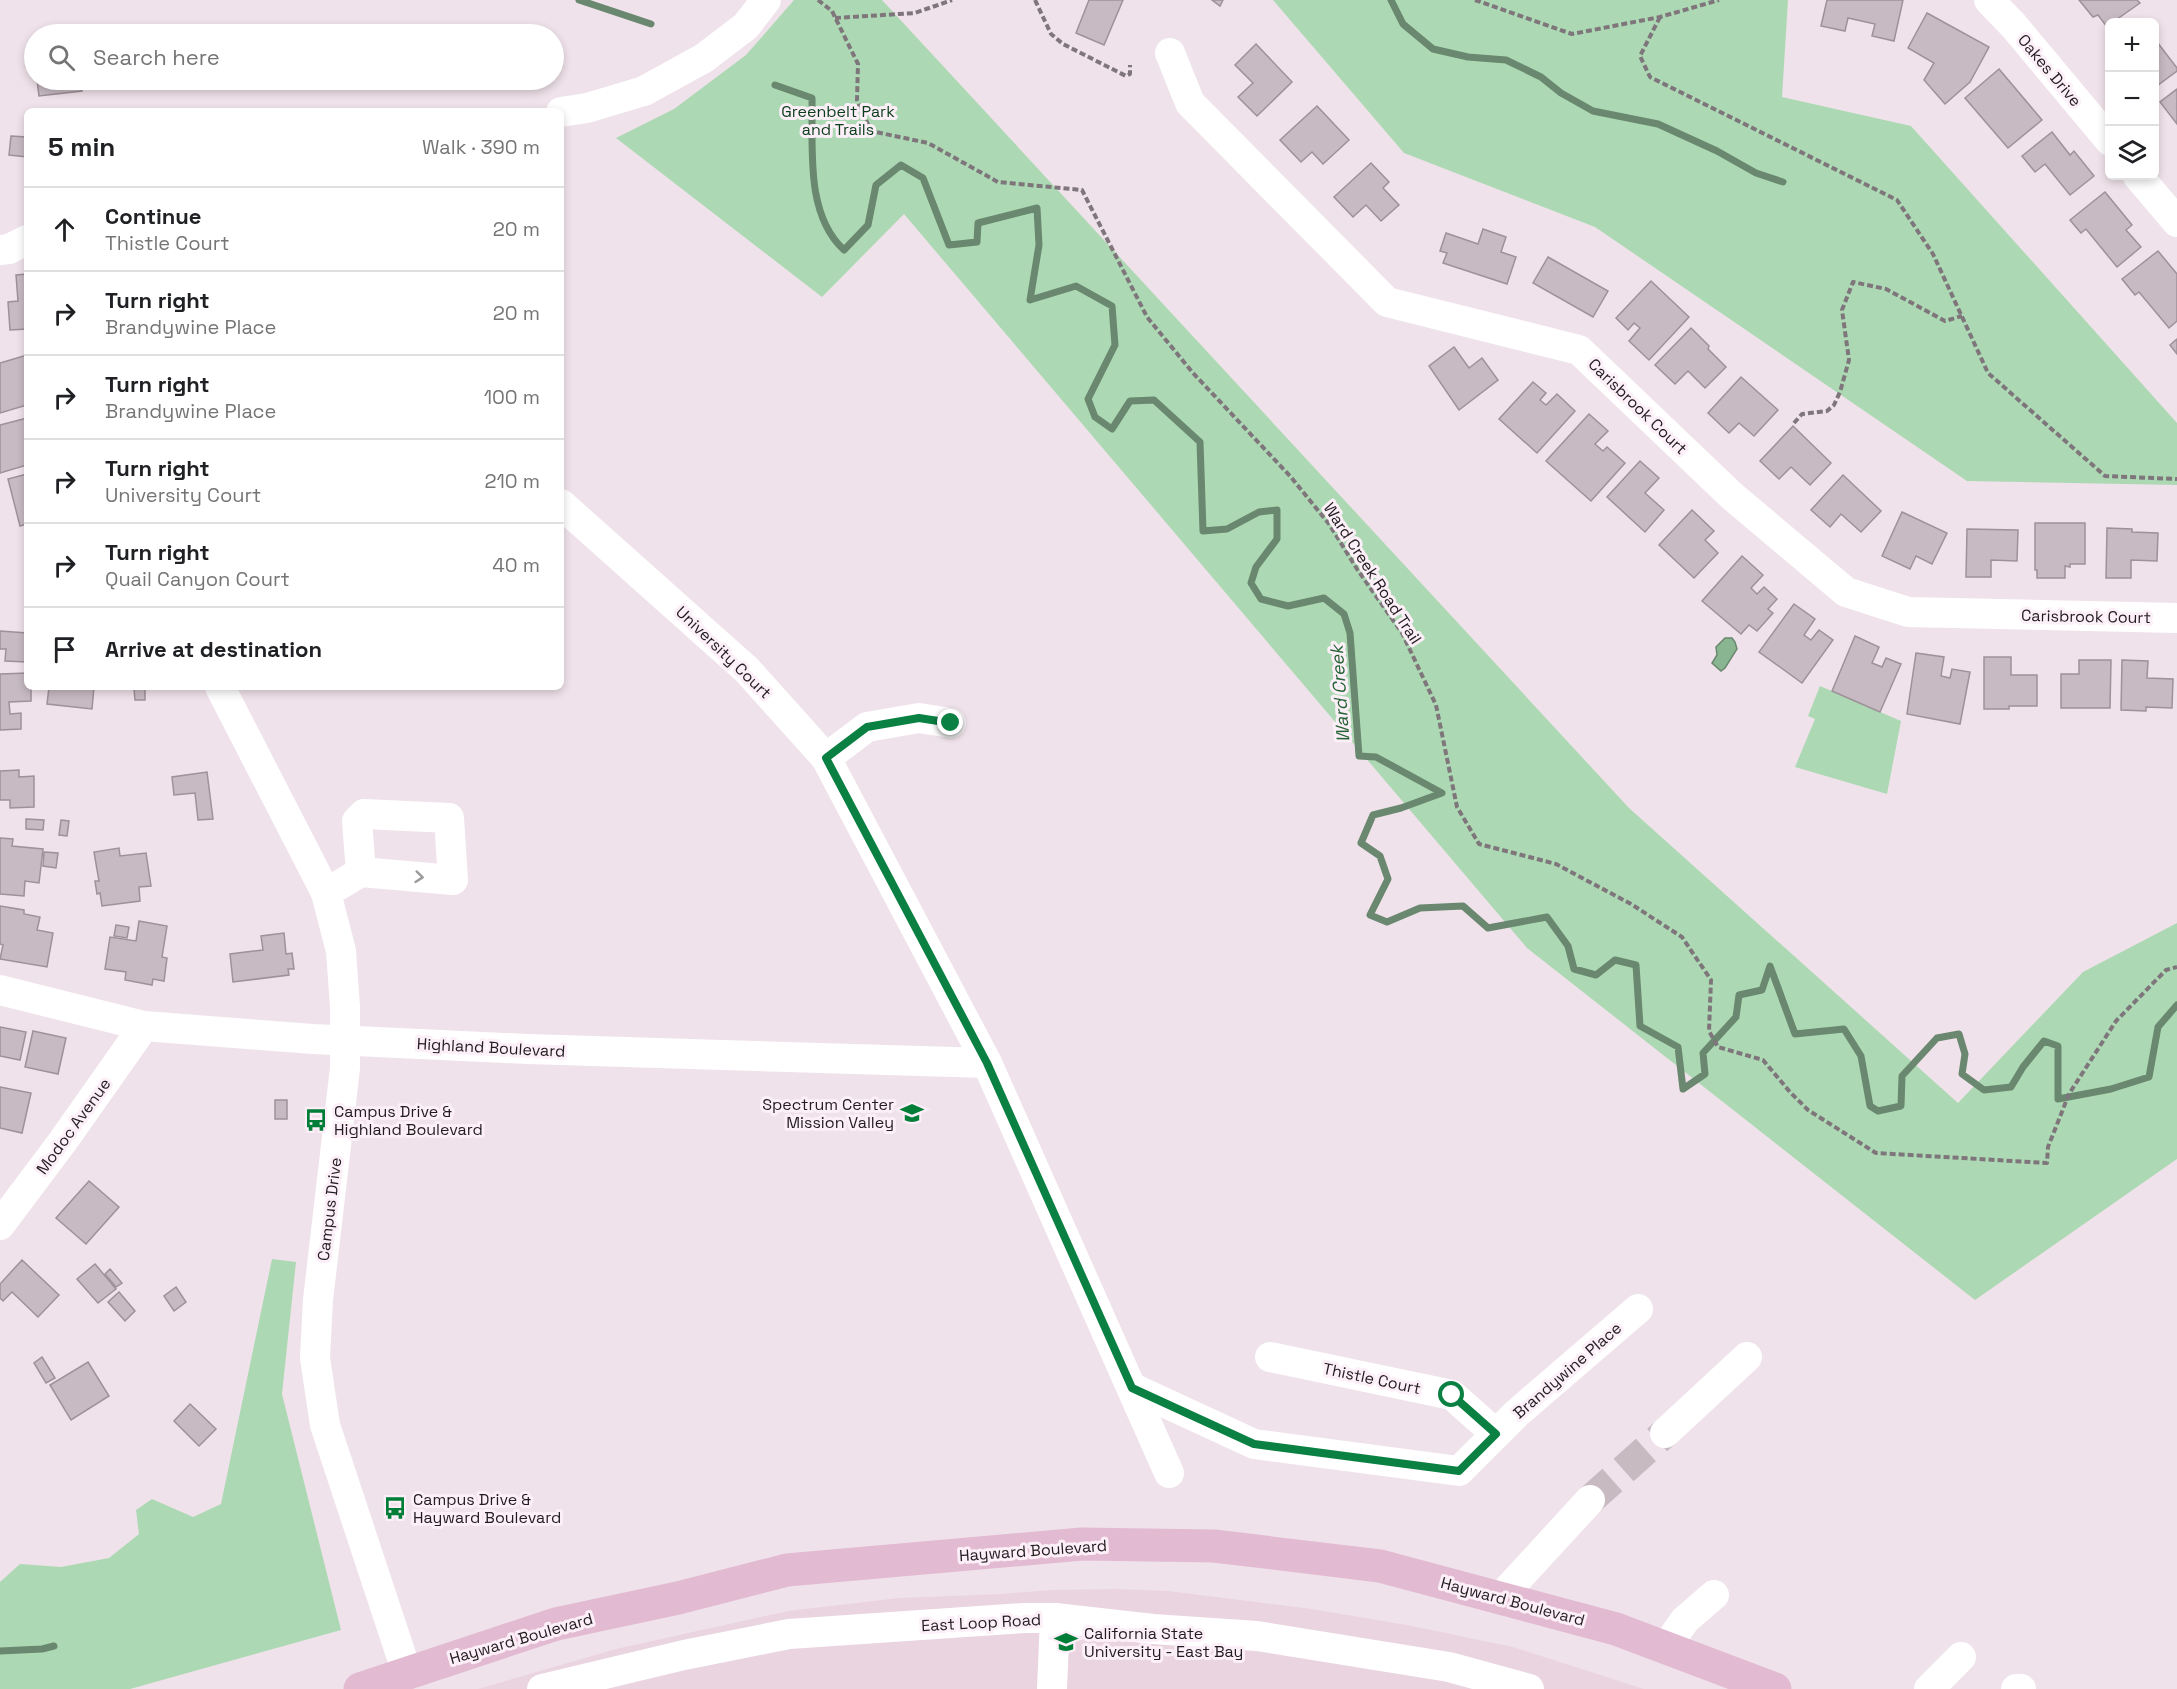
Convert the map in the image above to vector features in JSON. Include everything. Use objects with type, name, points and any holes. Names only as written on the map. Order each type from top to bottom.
[{"type":"main road","name":"Hayward Boulevard","points":[[360,1689],[556,1624],[678,1598],[787,1570],[1082,1544],[1214,1546],[1380,1566],[1616,1629],[1775,1689]]},
{"type":"street","points":[[564,112],[587,108],[644,91],[704,58],[746,26],[766,0]]},
{"type":"street","name":"Oakes Drive","points":[[1989,0],[2014,26],[2105,136]]},
{"type":"street","name":"Carisbrook Court","points":[[1170,53],[1190,103],[1387,302],[1579,350],[1732,496],[1846,592],[1908,612],[2177,618]]},
{"type":"street","points":[[2141,180],[2177,222]]},
{"type":"street","points":[[0,250],[9,249],[24,242]]},
{"type":"street","name":"University Court","points":[[564,507],[747,670],[826,758],[987,1063],[1169,1473]]},
{"type":"street","name":"Campus Drive","points":[[222,690],[326,893],[341,951],[346,1040],[345,1068],[318,1300],[315,1358],[325,1425],[406,1673]]},
{"type":"street","points":[[826,758],[867,727],[919,718],[951,723]]},
{"type":"street","points":[[326,893],[361,872]]},
{"type":"street","name":"Highland Boulevard","points":[[0,990],[144,1026],[346,1040],[528,1049],[987,1063]]},
{"type":"street","name":"Modoc Avenue","points":[[1,1225],[144,1026]]},
{"type":"street","name":"Brandywine Place","points":[[1132,1388],[1254,1444],[1459,1471],[1516,1414],[1638,1309]]},
{"type":"street","name":"Thistle Court","points":[[1270,1357],[1452,1395],[1496,1434]]},
{"type":"street","points":[[1665,1433],[1747,1357]]},
{"type":"street","points":[[1501,1597],[1590,1500]]},
{"type":"street","points":[[1666,1647],[1685,1620],[1714,1595]]},
{"type":"street","name":"East Loop Road","points":[[542,1689],[684,1655],[789,1634],[1024,1618],[1055,1618],[1153,1629],[1257,1636],[1449,1667],[1529,1689]]},
{"type":"street","points":[[1052,1689],[1055,1618]]},
{"type":"street","points":[[1929,1689],[1961,1657]]},
{"type":"street","points":[[2016,1689],[2021,1689]]},
{"type":"path","name":"Ward Creek Road Trail","points":[[818,0],[832,11],[858,64],[857,100],[871,131],[928,142],[998,182],[1082,190],[1148,317],[1193,373],[1290,476],[1329,524],[1402,633],[1436,705],[1457,807],[1479,844],[1556,864],[1631,904],[1682,937],[1711,980],[1709,1031],[1718,1047],[1763,1060],[1808,1110],[1876,1153],[2047,1163],[2048,1147],[2069,1094],[2116,1021],[2166,970],[2177,968]]},
{"type":"path","points":[[835,18],[915,13],[952,0]]},
{"type":"path","points":[[1035,0],[1051,34],[1064,44],[1126,76],[1130,74],[1130,65]]},
{"type":"path","points":[[1475,0],[1572,34],[1660,17],[1719,0]]},
{"type":"path","points":[[1660,17],[1640,56],[1650,77],[1897,200],[1933,254],[1988,373],[2104,476],[2177,479]]},
{"type":"path","points":[[1794,423],[1802,414],[1827,411],[1834,405],[1840,392],[1850,360],[1842,310],[1853,282],[1886,289],[1945,321],[1962,316]]},
{"type":"shaded area","points":[[1725,638],[1732,638],[1737,649],[1721,671],[1712,663],[1717,655],[1716,647]]},
{"type":"shaded area","name":"California State University - East Bay","points":[[1117,1589],[1168,1591],[1312,1609],[1412,1626],[1513,1647],[1644,1689],[478,1689],[616,1649],[788,1611],[899,1598]]},
{"type":"green space","name":"Greenbelt Park and Trails","points":[[794,0],[882,0],[1629,808],[1958,1103],[2083,972],[2177,923],[2177,1159],[1975,1300],[1527,948],[904,214],[822,297],[616,138],[674,109],[746,55]]},
{"type":"green space","points":[[1273,0],[1788,0],[1782,97],[1911,126],[2177,423],[2177,485],[1967,481],[1595,227],[1404,153]]},
{"type":"green space","points":[[1820,686],[1901,721],[1887,794],[1795,767],[1815,719],[1808,716]]},
{"type":"green space","points":[[272,1259],[296,1262],[282,1394],[341,1630],[130,1689],[0,1689],[0,1582],[20,1564],[61,1567],[109,1558],[139,1534],[136,1510],[152,1499],[193,1517],[221,1504]]},
{"type":"building","points":[[1089,0],[1123,0],[1104,45],[1076,33]]},
{"type":"building","points":[[1212,0],[1223,0],[1220,6]]},
{"type":"building","points":[[1827,0],[1903,0],[1894,41],[1872,36],[1875,24],[1848,18],[1845,31],[1821,26]]},
{"type":"building","points":[[2079,0],[2137,0],[2140,3],[2119,18],[2105,18],[2105,24],[2098,15],[2093,17]]},
{"type":"building","points":[[1927,13],[1989,47],[1970,82],[1945,104],[1924,80],[1934,63],[1908,48]]},
{"type":"building","points":[[1256,44],[1292,82],[1257,116],[1238,97],[1253,83],[1235,65]]},
{"type":"building","points":[[2159,45],[2177,68],[2177,71],[2159,84]]},
{"type":"building","points":[[1999,69],[2042,120],[2008,148],[1965,98]]},
{"type":"building","points":[[2177,89],[2177,124],[2160,102]]},
{"type":"building","points":[[38,90],[82,90],[82,91],[39,96]]},
{"type":"building","points":[[1317,106],[1349,140],[1323,164],[1312,152],[1301,162],[1280,140]]},
{"type":"building","points":[[2052,132],[2070,155],[2074,151],[2094,176],[2070,195],[2045,164],[2035,172],[2022,156]]},
{"type":"building","points":[[11,136],[24,137],[24,157],[9,155]]},
{"type":"building","points":[[1371,163],[1389,182],[1383,188],[1399,205],[1381,221],[1366,205],[1353,217],[1334,197]]},
{"type":"building","points":[[2105,192],[2132,225],[2126,230],[2141,247],[2117,267],[2086,229],[2081,233],[2070,220]]},
{"type":"building","points":[[1483,229],[1506,237],[1501,252],[1516,257],[1507,284],[1443,263],[1447,253],[1440,251],[1446,233],[1478,244]]},
{"type":"building","points":[[2158,251],[2177,274],[2177,321],[2169,328],[2139,292],[2135,295],[2122,279]]},
{"type":"building","points":[[1548,257],[1608,291],[1593,317],[1533,283]]},
{"type":"building","points":[[24,274],[24,329],[10,330],[8,302],[18,301],[16,275]]},
{"type":"building","points":[[1651,281],[1689,317],[1649,360],[1629,341],[1640,328],[1634,323],[1628,330],[1616,318]]},
{"type":"building","points":[[1691,328],[1726,367],[1705,388],[1688,371],[1675,384],[1655,365]]},
{"type":"building","points":[[2177,339],[2177,354],[2170,345]]},
{"type":"building","points":[[1454,347],[1469,368],[1482,358],[1498,380],[1459,410],[1429,366]]},
{"type":"building","points":[[24,356],[24,406],[0,413],[0,363]]},
{"type":"building","points":[[1741,377],[1778,410],[1754,436],[1739,423],[1729,433],[1708,413]]},
{"type":"building","points":[[1533,382],[1546,393],[1540,400],[1546,405],[1557,394],[1575,411],[1537,453],[1499,419]]},
{"type":"building","points":[[1589,414],[1608,431],[1595,444],[1603,451],[1607,447],[1625,463],[1591,501],[1546,461]]},
{"type":"building","points":[[24,419],[24,466],[0,473],[0,425]]},
{"type":"building","points":[[1793,426],[1831,463],[1810,485],[1791,467],[1779,479],[1760,461]]},
{"type":"building","points":[[1640,461],[1659,478],[1645,493],[1664,510],[1645,532],[1607,497]]},
{"type":"building","points":[[24,475],[24,525],[20,526],[8,479]]},
{"type":"building","points":[[1843,475],[1881,511],[1861,532],[1841,514],[1830,527],[1811,510]]},
{"type":"building","points":[[1692,510],[1714,531],[1705,540],[1718,553],[1694,578],[1659,545]]},
{"type":"building","points":[[1902,512],[1947,533],[1932,564],[1916,556],[1910,569],[1882,556]]},
{"type":"building","points":[[2035,523],[2085,523],[2085,564],[2065,566],[2065,578],[2037,578]]},
{"type":"building","points":[[2107,528],[2158,533],[2157,561],[2131,560],[2131,578],[2106,578]]},
{"type":"building","points":[[1967,529],[2018,530],[2017,561],[1991,560],[1991,577],[1966,577]]},
{"type":"building","points":[[1742,556],[1763,575],[1751,588],[1757,594],[1764,587],[1777,599],[1768,609],[1773,613],[1757,631],[1749,625],[1741,634],[1702,601]]},
{"type":"building","points":[[1794,604],[1815,619],[1804,635],[1811,640],[1819,630],[1833,640],[1802,683],[1759,652]]},
{"type":"building","points":[[0,631],[24,633],[24,662],[5,661],[6,649],[0,649]]},
{"type":"building","points":[[1855,636],[1879,647],[1872,663],[1882,667],[1886,658],[1901,664],[1880,712],[1832,691]]},
{"type":"building","points":[[1916,653],[1944,657],[1941,676],[1950,678],[1952,669],[1970,672],[1960,724],[1907,714]]},
{"type":"building","points":[[1984,657],[2011,657],[2011,675],[2037,675],[2037,706],[1984,709]]},
{"type":"building","points":[[2079,660],[2111,660],[2110,708],[2061,708],[2061,674],[2079,674]]},
{"type":"building","points":[[2122,660],[2148,661],[2147,678],[2173,679],[2172,708],[2146,707],[2146,711],[2121,710]]},
{"type":"building","points":[[24,673],[24,690],[31,690],[31,701],[9,702],[10,714],[21,713],[21,729],[0,730],[0,674]]},
{"type":"building","points":[[49,690],[94,690],[92,709],[47,704]]},
{"type":"building","points":[[134,690],[145,690],[145,700],[135,700]]},
{"type":"building","points":[[19,770],[19,777],[34,776],[34,807],[10,808],[10,800],[0,800],[0,771]]},
{"type":"building","points":[[207,772],[213,819],[198,820],[195,793],[174,795],[172,777]]},
{"type":"building","points":[[26,819],[44,820],[43,830],[26,829]]},
{"type":"building","points":[[61,820],[69,821],[67,836],[59,835]]},
{"type":"building","points":[[0,838],[13,839],[12,846],[43,849],[39,883],[25,881],[24,896],[0,894]]},
{"type":"building","points":[[119,848],[120,856],[146,853],[151,886],[139,887],[140,901],[102,906],[95,881],[99,881],[94,852]]},
{"type":"building","points":[[44,852],[58,853],[56,868],[43,866]]},
{"type":"building","points":[[0,906],[24,910],[24,914],[40,917],[37,930],[53,933],[47,967],[0,959],[3,945],[0,944]]},
{"type":"building","points":[[139,921],[167,926],[162,957],[167,958],[164,981],[153,979],[152,985],[125,980],[126,972],[105,969],[110,937],[136,941]]},
{"type":"building","points":[[116,925],[129,927],[127,938],[114,936]]},
{"type":"building","points":[[284,933],[286,954],[292,953],[294,969],[288,969],[289,975],[233,982],[230,954],[263,950],[261,936]]},
{"type":"building","points":[[0,1027],[26,1032],[20,1060],[0,1056]]},
{"type":"building","points":[[33,1031],[66,1038],[58,1074],[25,1067]]},
{"type":"building","points":[[0,1087],[31,1093],[22,1133],[0,1128]]},
{"type":"building","points":[[275,1100],[287,1100],[287,1119],[275,1119]]},
{"type":"building","points":[[89,1181],[119,1207],[86,1244],[56,1218]]},
{"type":"building","points":[[22,1260],[59,1295],[38,1317],[12,1292],[3,1301],[0,1298],[0,1284]]},
{"type":"building","points":[[95,1264],[116,1289],[98,1303],[77,1279]]},
{"type":"building","points":[[110,1269],[122,1283],[116,1287],[105,1274]]},
{"type":"building","points":[[176,1287],[186,1302],[174,1311],[164,1296]]},
{"type":"building","points":[[119,1292],[135,1311],[125,1321],[108,1302]]},
{"type":"building","points":[[42,1357],[55,1378],[46,1383],[34,1363]]},
{"type":"building","points":[[88,1362],[109,1396],[71,1420],[50,1385]]},
{"type":"building","points":[[190,1404],[216,1429],[199,1446],[174,1421]]},
{"type":"waterway","name":"Ward Creek","points":[[579,0],[651,24]]},
{"type":"waterway","points":[[1391,0],[1403,24],[1433,49],[1468,57],[1506,60],[1541,77],[1561,93],[1593,111],[1658,124],[1717,151],[1756,173],[1783,182]]},
{"type":"waterway","name":"Ward Creek","points":[[775,85],[812,98],[812,159],[817,199],[831,235],[844,250],[868,225],[876,185],[901,165],[923,178],[949,245],[977,242],[978,223],[1037,208],[1039,245],[1030,300],[1076,286],[1112,306],[1115,345],[1088,399],[1095,417],[1112,429],[1130,401],[1154,400],[1200,442],[1203,531],[1227,529],[1259,512],[1277,510],[1277,539],[1256,567],[1251,583],[1261,599],[1288,606],[1324,598],[1344,614],[1350,633],[1359,756],[1376,757],[1442,793],[1401,808],[1373,815],[1361,843],[1380,856],[1388,879],[1370,915],[1387,922],[1420,908],[1463,906],[1488,928],[1547,917],[1568,946],[1574,969],[1596,975],[1615,960],[1636,965],[1640,1026],[1678,1047],[1683,1089],[1705,1074],[1703,1053],[1736,1017],[1739,995],[1762,990],[1770,966],[1795,1034],[1844,1029],[1861,1056],[1870,1106],[1878,1111],[1901,1106],[1902,1076],[1937,1038],[1959,1034],[1965,1054],[1962,1074],[1984,1090],[2011,1087],[2023,1067],[2044,1041],[2058,1046],[2058,1099],[2111,1089],[2149,1077],[2158,1027],[2177,1005]]},
{"type":"waterway","points":[[0,1651],[42,1649],[54,1646]]},
{"type":"tunnel","points":[[1590,1500],[1665,1433]]},
{"type":"place","name":"Spectrum Center Mission Valley","points":[[912,1113]]},
{"type":"place","name":"Campus Drive & Highland Boulevard","points":[[316,1120]]},
{"type":"place","name":"Campus Drive & Hayward Boulevard","points":[[395,1508]]},
{"type":"place","name":"California State University - East Bay","points":[[1066,1642]]},
{"type":"route","points":[[951,723],[919,718],[867,727],[826,758],[987,1063],[1132,1388],[1254,1444],[1459,1471],[1496,1434],[1452,1395]]}]
